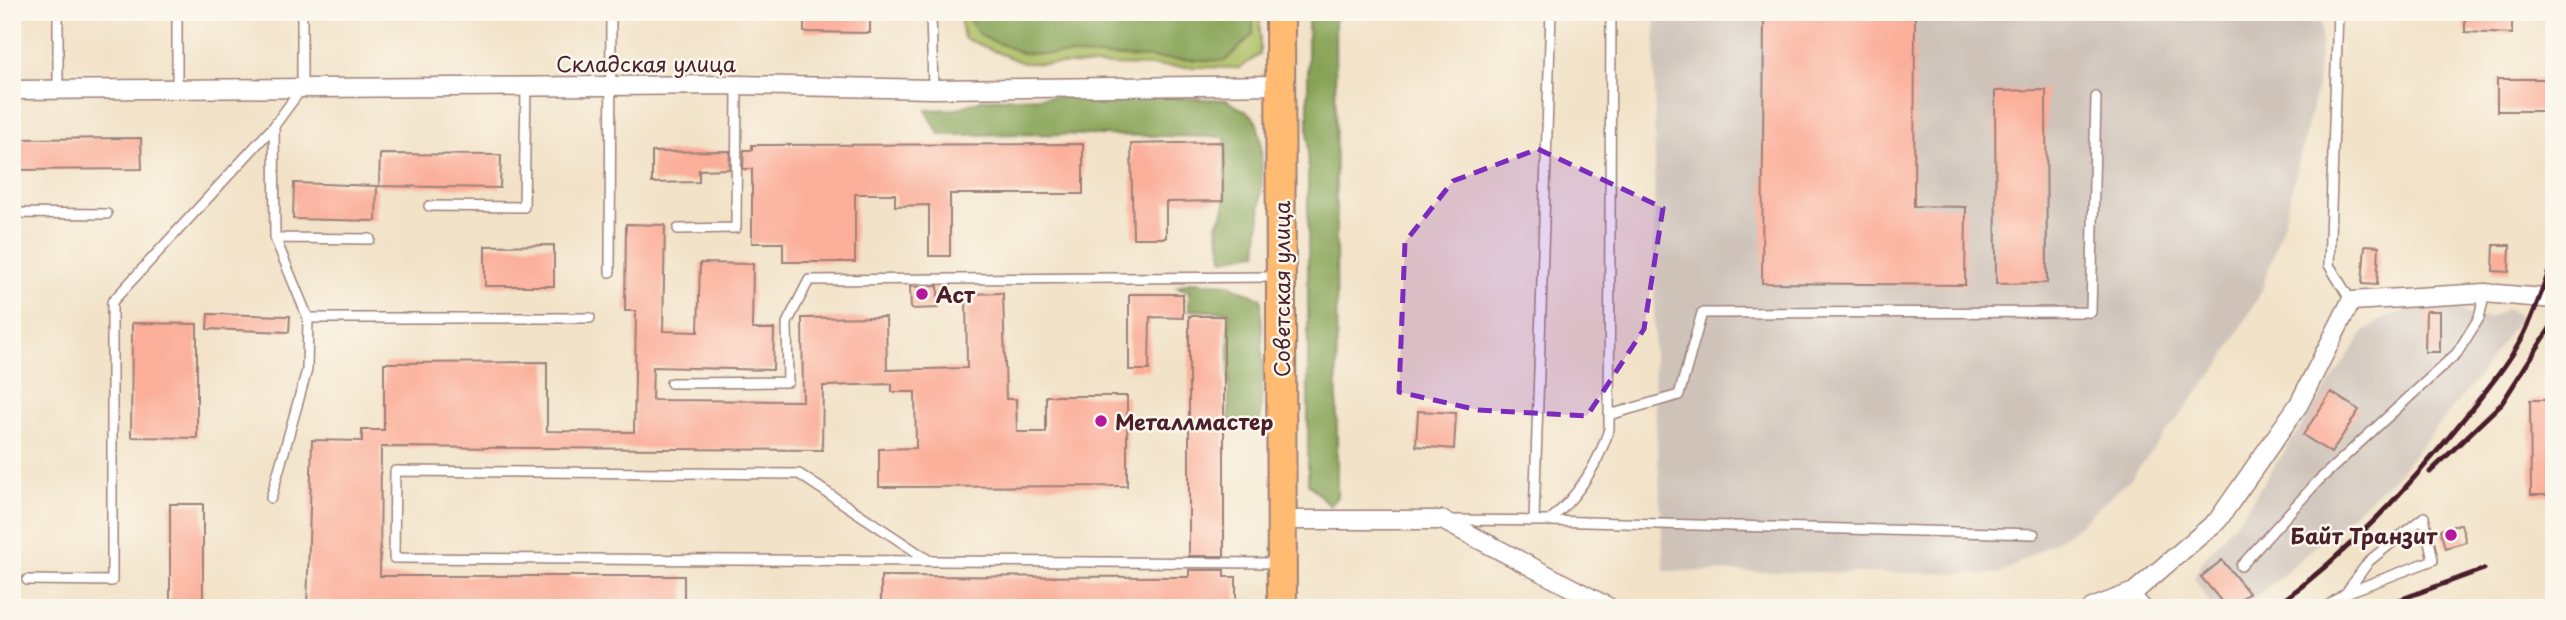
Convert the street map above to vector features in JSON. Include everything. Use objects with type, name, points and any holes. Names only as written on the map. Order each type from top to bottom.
[{"type":"main road","name":"Советская улица","points":[[1280,12],[1282,608]]},
{"type":"street","name":"Складская улица","points":[[12,90],[611,85],[933,89],[1281,85]]},
{"type":"street","points":[[2092,608],[2134,592],[2218,520],[2299,404],[2351,301],[2485,293],[2554,299]]},
{"type":"street","points":[[1283,520],[1442,520],[1610,608]]},
{"type":"lane","points":[[58,12],[58,90]]},
{"type":"lane","points":[[177,12],[177,89]]},
{"type":"lane","points":[[27,580],[112,581],[112,302],[274,126],[302,88],[302,12]]},
{"type":"lane","points":[[610,272],[611,12]]},
{"type":"lane","points":[[932,12],[933,89]]},
{"type":"lane","points":[[1534,520],[1551,12]]},
{"type":"lane","points":[[1549,521],[1563,509],[1584,483],[1602,452],[1609,429],[1611,12]]},
{"type":"lane","points":[[2338,12],[2329,265],[2351,301]]},
{"type":"lane","points":[[678,229],[736,228],[737,85]]},
{"type":"lane","points":[[429,206],[524,207],[526,87]]},
{"type":"lane","points":[[1609,415],[1679,395],[1702,313],[2091,312],[2096,97]]},
{"type":"lane","points":[[271,498],[307,370],[308,318],[275,238],[274,126]]},
{"type":"lane","points":[[12,213],[107,214]]},
{"type":"lane","points":[[275,238],[370,239]]},
{"type":"lane","points":[[671,383],[788,382],[787,323],[810,280],[1281,277]]},
{"type":"lane","points":[[2241,566],[2318,481],[2457,353],[2479,318],[2485,293]]},
{"type":"lane","points":[[308,318],[590,318]]},
{"type":"lane","points":[[930,561],[799,474],[395,471],[394,558],[1282,563]]},
{"type":"lane","points":[[2325,608],[2346,593],[2433,560],[2424,517],[2369,561],[2346,593]]},
{"type":"lane","points":[[1442,520],[1534,520],[2034,534]]},
{"type":"lane","points":[[2134,592],[2148,608]]},
{"type":"highlighted area","points":[[1538,149],[1663,208],[1644,329],[1587,416],[1478,410],[1399,392],[1405,242],[1453,181]]},
{"type":"shaded area","points":[[1655,12],[2321,12],[2317,86],[2285,218],[2262,290],[2223,360],[2131,478],[2072,531],[2000,574],[1664,571],[1654,385]]},
{"type":"shaded area","points":[[2456,306],[2470,317],[2490,318],[2506,308],[2520,316],[2479,376],[2398,474],[2263,592],[2236,608],[2212,608],[2194,577],[2203,560],[2244,512],[2364,332],[2378,321],[2400,312],[2421,307]]},
{"type":"green space","points":[[959,12],[1260,12],[1260,54],[1240,68],[1023,63],[964,38]]},
{"type":"green space","points":[[966,12],[1253,12],[1253,34],[1225,61],[1022,53],[981,36],[966,16]]},
{"type":"green space","points":[[1308,12],[1335,12],[1337,497],[1330,506],[1308,483]]},
{"type":"green space","points":[[1120,95],[1227,100],[1254,118],[1261,143],[1262,162],[1257,253],[1223,259],[1217,225],[1225,208],[1225,137],[940,135],[926,110],[957,109],[984,99]]},
{"type":"green space","points":[[1189,282],[1228,284],[1261,299],[1263,368],[1260,420],[1244,426],[1229,420],[1229,312],[1189,310],[1189,291],[1177,287]]},
{"type":"building","points":[[804,12],[870,12],[870,33],[804,32]]},
{"type":"building","points":[[1764,12],[1915,12],[1914,206],[1966,207],[1965,285],[1762,283]]},
{"type":"building","points":[[2465,12],[2512,12],[2512,34],[2465,32]]},
{"type":"building","points":[[2497,79],[2554,79],[2554,111],[2497,111]]},
{"type":"building","points":[[2046,90],[2047,283],[1996,284],[1995,91]]},
{"type":"building","points":[[141,138],[142,169],[12,170],[12,139]]},
{"type":"building","points":[[1222,142],[1223,201],[1166,202],[1166,238],[1133,238],[1131,144]]},
{"type":"building","points":[[1083,144],[1083,194],[950,194],[950,256],[929,256],[929,205],[895,206],[895,194],[855,194],[855,262],[783,262],[783,243],[752,243],[752,169],[743,169],[744,150],[752,150],[752,145]]},
{"type":"building","points":[[730,151],[729,169],[699,170],[699,182],[652,183],[652,152]]},
{"type":"building","points":[[380,154],[501,155],[500,188],[379,186]]},
{"type":"building","points":[[294,183],[377,186],[376,221],[293,219]]},
{"type":"building","points":[[626,224],[665,225],[663,331],[698,332],[700,263],[753,264],[752,329],[774,329],[773,370],[653,367],[652,400],[803,401],[802,318],[886,317],[887,370],[967,368],[966,294],[1003,293],[1006,399],[1016,399],[1017,432],[1046,432],[1046,396],[1127,396],[1127,486],[879,487],[879,449],[916,448],[915,392],[892,392],[892,384],[823,386],[822,450],[381,447],[380,576],[684,576],[684,608],[307,608],[312,440],[362,441],[362,430],[384,430],[384,363],[547,362],[547,431],[634,432],[636,311],[625,311]]},
{"type":"building","points":[[554,245],[554,286],[485,286],[485,246]]},
{"type":"building","points":[[2365,245],[2379,246],[2377,285],[2362,284]]},
{"type":"building","points":[[2494,245],[2510,245],[2509,272],[2493,271]]},
{"type":"building","points":[[938,286],[938,308],[911,309],[910,287]]},
{"type":"building","points":[[1129,294],[1183,294],[1183,318],[1150,317],[1149,370],[1129,370]]},
{"type":"building","points":[[2426,311],[2440,311],[2440,352],[2425,352]]},
{"type":"building","points":[[208,314],[290,316],[289,332],[207,329]]},
{"type":"building","points":[[1189,316],[1224,316],[1224,556],[1189,556]]},
{"type":"building","points":[[132,323],[197,324],[197,438],[131,437]]},
{"type":"building","points":[[2331,392],[2359,410],[2331,453],[2303,435]]},
{"type":"building","points":[[2530,400],[2554,400],[2554,495],[2531,495]]},
{"type":"building","points":[[1418,411],[1456,413],[1454,449],[1416,446]]},
{"type":"building","points":[[170,504],[203,504],[203,603],[170,603]]},
{"type":"building","points":[[2461,524],[2466,542],[2445,548],[2440,530]]},
{"type":"building","points":[[2222,560],[2249,593],[2230,608],[2227,608],[2201,577]]},
{"type":"building","points":[[1189,570],[1224,570],[1224,577],[1236,577],[1236,608],[881,608],[881,576],[1189,577]]},
{"type":"railway","points":[[2273,608],[2352,543],[2466,416],[2518,345],[2554,259]]},
{"type":"railway","points":[[2430,472],[2502,403],[2554,322]]},
{"type":"railway","points":[[2377,608],[2484,569]]},
{"type":"place","name":"Аст","points":[[922,294]]},
{"type":"place","name":"Металлмастер","points":[[1101,421]]},
{"type":"place","name":"Байт Транзит","points":[[2451,535]]}]
